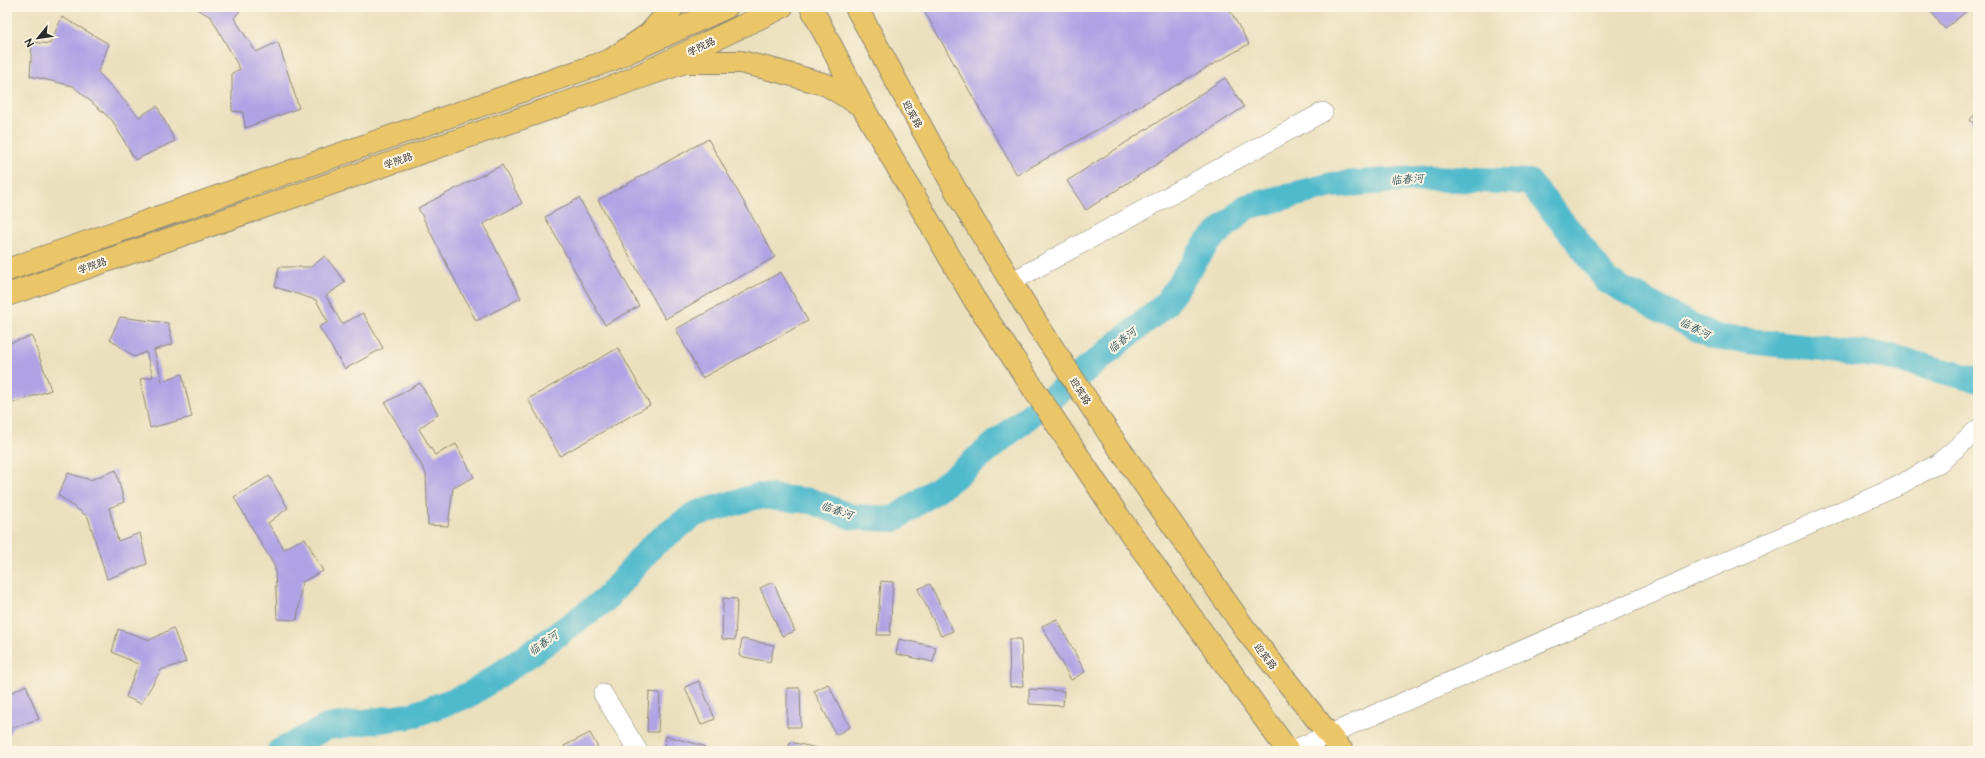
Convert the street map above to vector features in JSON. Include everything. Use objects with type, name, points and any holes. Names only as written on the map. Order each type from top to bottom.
[{"type":"main road","points":[[611,60],[649,34],[673,7]]},
{"type":"main road","points":[[7,270],[611,60],[727,7]]},
{"type":"main road","name":"学院路","points":[[7,294],[621,84],[782,7]]},
{"type":"main road","points":[[811,7],[862,106],[974,299],[1116,513],[1288,751]]},
{"type":"main road","name":"迎宾路","points":[[856,7],[962,202],[1037,324],[1108,432],[1245,629],[1342,751]]},
{"type":"main road","points":[[621,84],[685,62],[741,62],[778,70],[827,85],[862,106]]},
{"type":"street","points":[[1011,282],[1323,112]]},
{"type":"street","points":[[1291,751],[1896,487],[1940,463],[1977,430]]},
{"type":"street","points":[[603,694],[638,751]]},
{"type":"building","points":[[193,7],[243,7],[234,18],[256,52],[278,42],[299,108],[245,128],[243,112],[232,111],[232,73],[240,69],[211,17]]},
{"type":"building","points":[[927,7],[1228,7],[1249,44],[1017,175],[923,9]]},
{"type":"building","points":[[1926,7],[1971,7],[1945,29]]},
{"type":"building","points":[[62,17],[109,44],[98,72],[139,117],[157,106],[175,141],[135,160],[112,120],[73,86],[30,76],[32,42],[50,44]]},
{"type":"building","points":[[1225,78],[1244,107],[1086,210],[1067,181]]},
{"type":"building","points":[[1978,111],[1978,128],[1970,120]]},
{"type":"building","points":[[708,139],[775,257],[665,319],[598,200]]},
{"type":"building","points":[[502,165],[522,203],[483,224],[521,298],[476,321],[418,208]]},
{"type":"building","points":[[579,198],[639,306],[605,325],[545,217]]},
{"type":"building","points":[[325,256],[345,282],[326,296],[342,324],[363,313],[383,348],[345,369],[319,327],[328,322],[316,300],[275,287],[279,267],[311,267]]},
{"type":"building","points":[[781,272],[808,321],[702,378],[676,329]]},
{"type":"building","points":[[120,317],[168,323],[173,344],[154,350],[162,381],[182,374],[192,417],[150,428],[140,379],[153,377],[146,352],[134,357],[110,339]]},
{"type":"building","points":[[32,336],[51,390],[7,405],[7,344]]},
{"type":"building","points":[[618,348],[650,405],[560,456],[528,399]]},
{"type":"building","points":[[420,383],[438,414],[419,429],[435,455],[456,444],[474,477],[453,488],[448,526],[428,525],[426,473],[385,403]]},
{"type":"building","points":[[116,470],[124,502],[109,508],[118,541],[140,533],[147,564],[107,579],[88,517],[58,495],[68,473],[90,480]]},
{"type":"building","points":[[269,476],[288,508],[268,523],[284,549],[305,538],[323,571],[302,582],[297,620],[277,619],[275,567],[234,497]]},
{"type":"building","points":[[881,581],[893,582],[890,635],[877,635]]},
{"type":"building","points":[[773,582],[795,631],[782,636],[760,588]]},
{"type":"building","points":[[930,584],[953,631],[941,636],[918,589]]},
{"type":"building","points":[[723,598],[737,599],[735,640],[722,639]]},
{"type":"building","points":[[7,610],[11,624],[7,625]]},
{"type":"building","points":[[1057,619],[1085,672],[1071,680],[1042,626]]},
{"type":"building","points":[[173,628],[186,662],[161,670],[141,704],[126,697],[138,664],[112,652],[118,629],[150,640]]},
{"type":"building","points":[[742,639],[774,645],[770,662],[739,656]]},
{"type":"building","points":[[899,639],[936,647],[933,662],[896,654]]},
{"type":"building","points":[[1009,639],[1021,639],[1023,686],[1010,687]]},
{"type":"building","points":[[699,681],[715,719],[701,725],[685,687]]},
{"type":"building","points":[[828,684],[850,727],[836,735],[814,691]]},
{"type":"building","points":[[26,685],[39,719],[13,727],[7,738],[7,695]]},
{"type":"building","points":[[787,688],[800,688],[801,727],[787,727]]},
{"type":"building","points":[[1029,689],[1064,691],[1063,706],[1029,704]]},
{"type":"building","points":[[649,692],[660,693],[658,732],[647,732]]},
{"type":"building","points":[[590,733],[600,751],[567,751],[564,746]]},
{"type":"building","points":[[666,736],[704,746],[702,751],[670,751],[663,749]]},
{"type":"building","points":[[790,742],[826,750],[826,751],[788,751]]},
{"type":"waterway","name":"临春河","points":[[280,751],[327,727],[410,716],[469,695],[533,652],[605,600],[653,545],[695,514],[758,496],[811,501],[852,517],[894,519],[952,479],[1165,305],[1207,243],[1246,207],[1332,185],[1430,178],[1529,182],[1573,235],[1607,281],[1713,337],[1884,356],[1978,380]]}]
